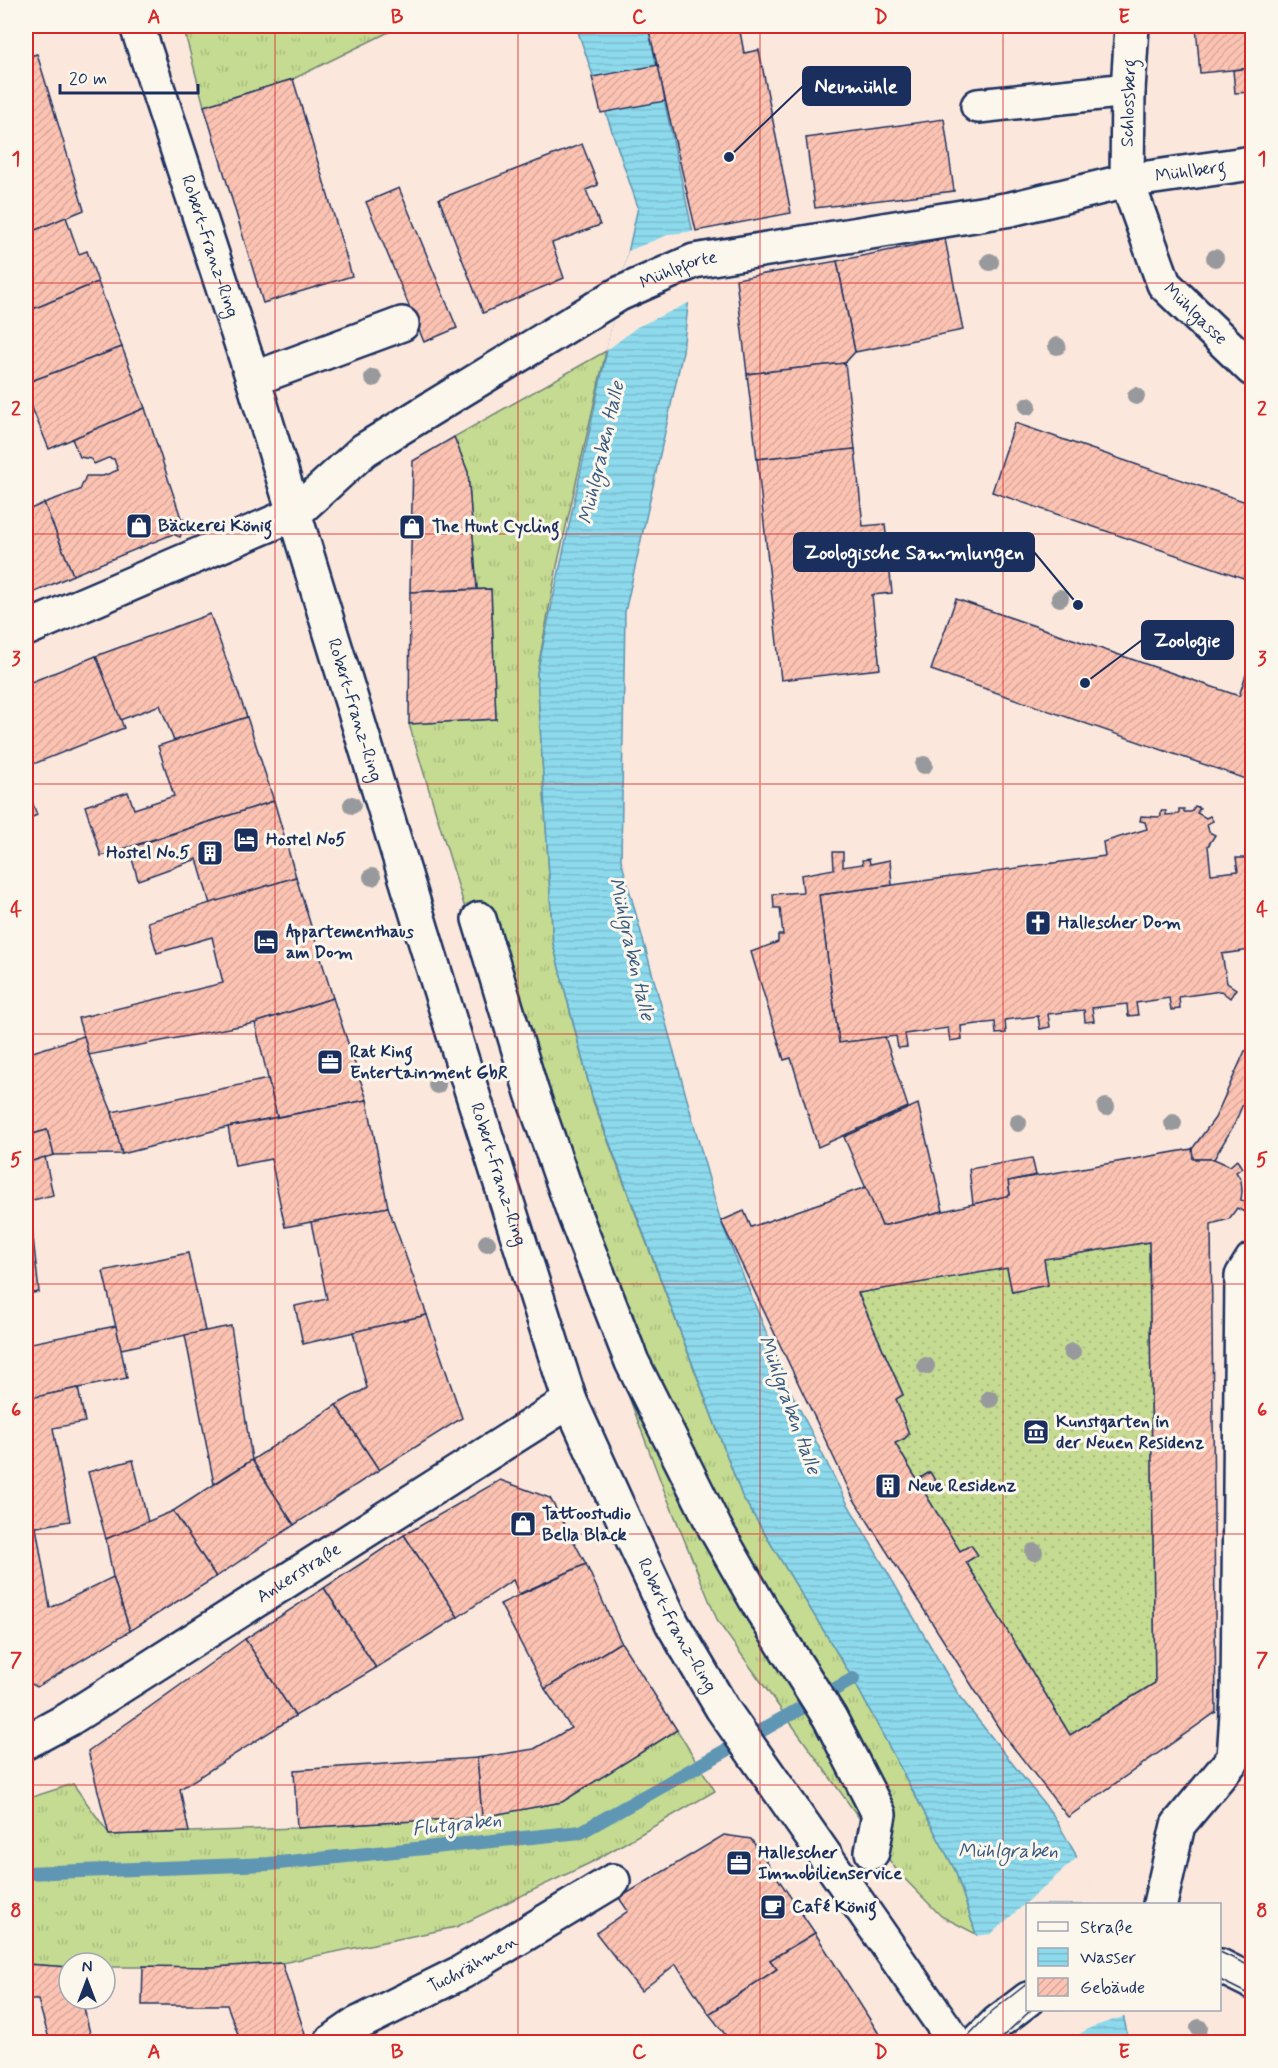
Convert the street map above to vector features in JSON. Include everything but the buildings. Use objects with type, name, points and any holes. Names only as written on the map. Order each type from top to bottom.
[{"type":"street","name":"Robert-Franz-Ring","points":[[137,26],[253,379],[458,1048],[570,1401],[672,1623],[722,1708],[955,2043]]},
{"type":"street","name":"Schlossberg","points":[[1127,181],[1128,90],[1132,26]]},
{"type":"street","points":[[978,106],[1128,90]]},
{"type":"street","name":"Mühlberg","points":[[1127,181],[1252,163]]},
{"type":"street","name":"Mühlpforte","points":[[26,629],[294,514],[364,450],[619,294],[694,261],[1011,209],[1127,181]]},
{"type":"street","name":"Mühlgasse","points":[[1127,181],[1164,284],[1252,369]]},
{"type":"street","points":[[253,379],[402,324]]},
{"type":"street","points":[[479,919],[532,1093],[575,1216],[632,1362],[715,1528],[830,1718],[879,1814],[872,1852]]},
{"type":"street","points":[[1160,1903],[1178,1825],[1234,1758],[1245,1696],[1242,1276],[1252,1260]]},
{"type":"street","name":"Ankerstraße","points":[[26,1742],[69,1719],[570,1401]]},
{"type":"street","name":"Tuchrähmen","points":[[331,2043],[357,2024],[462,1972],[613,1881]]},
{"type":"street","points":[[1221,1966],[1252,1982]]},
{"type":"street","points":[[988,2032],[1026,2001]]},
{"type":"green space","points":[[183,26],[401,26],[293,79],[204,106]]},
{"type":"green space","points":[[606,351],[557,566],[537,673],[553,944],[593,1101],[742,1496],[853,1679],[955,1870],[976,1934],[941,1916],[898,1872],[718,1622],[664,1490],[550,1188],[409,724],[496,719],[491,589],[477,589],[468,472],[454,437]]},
{"type":"green space","points":[[1149,1242],[1155,1683],[1070,1735],[966,1562],[977,1555],[971,1545],[960,1551],[923,1490],[935,1481],[929,1472],[917,1480],[895,1443],[909,1434],[896,1399],[903,1394],[858,1293],[1007,1268],[1012,1292],[1048,1285],[1044,1259]]},
{"type":"green space","points":[[677,1730],[715,1791],[592,1862],[456,1927],[282,1963],[214,1967],[117,1967],[117,1951],[57,1951],[57,1966],[26,1964],[26,1799],[73,1784],[110,1835],[297,1828],[481,1817],[562,1802]]},
{"type":"water","name":"Mühlgraben","points":[[576,26],[648,26],[695,242],[683,351],[625,612],[621,860],[720,1219],[788,1386],[846,1501],[960,1697],[1053,1815],[1075,1853],[1093,1903],[1026,1903],[1026,2011],[1122,2011],[1129,2042],[1036,2042],[995,1976],[976,1934],[955,1870],[853,1679],[742,1496],[592,1096],[553,944],[537,673],[638,207]]},
{"type":"pier","points":[[696,231],[691,302],[637,327],[606,351],[628,251],[670,234]]},
{"type":"pier","points":[[1079,1856],[1096,1903],[1026,1903],[1026,2011],[1125,2011],[1126,2016],[1092,2027],[1065,2042],[1033,2042],[993,1978],[974,1936],[991,1934]]},
{"type":"waterway","name":"Flutgraben","points":[[26,1873],[269,1864],[581,1832],[853,1679]]},
{"type":"tram line","points":[[1221,1952],[1252,1967]]},
{"type":"tram line","points":[[1221,1980],[1252,1996]]},
{"type":"tram line","points":[[962,2042],[991,2012],[1026,1985]]},
{"type":"tram line","points":[[997,2042],[1030,2011]]},
{"type":"place","name":"Neumühle","points":[[729,157]]},
{"type":"place","name":"Bäckerei König","points":[[139,526]]},
{"type":"place","name":"The Hunt Cycling","points":[[412,527]]},
{"type":"place","name":"Zoologische Sammlungen","points":[[1078,605]]},
{"type":"place","name":"Zoologie","points":[[1085,683]]},
{"type":"place","name":"Hostel No5","points":[[246,840]]},
{"type":"place","name":"Hostel No.5","points":[[210,853]]},
{"type":"place","name":"Hallescher Dom","points":[[1038,923]]},
{"type":"place","name":"Appartementhaus am Dom","points":[[266,942]]},
{"type":"place","name":"Rat King Entertainment GbR","points":[[330,1062]]},
{"type":"place","name":"Kunstgarten in der Neuen Residenz","points":[[1036,1432]]},
{"type":"place","name":"Neue Residenz","points":[[888,1486]]},
{"type":"place","name":"Tattoostudio Bella Black","points":[[523,1524]]},
{"type":"place","name":"Hallescher Immobilienservice","points":[[739,1863]]},
{"type":"place","name":"Café König","points":[[773,1907]]},
{"type":"water label","name":"Mühlgraben Halle","points":[[602,453]]},
{"type":"water label","name":"Mühlgraben Halle","points":[[631,949]]},
{"type":"water label","name":"Mühlgraben Halle","points":[[789,1405]]}]
